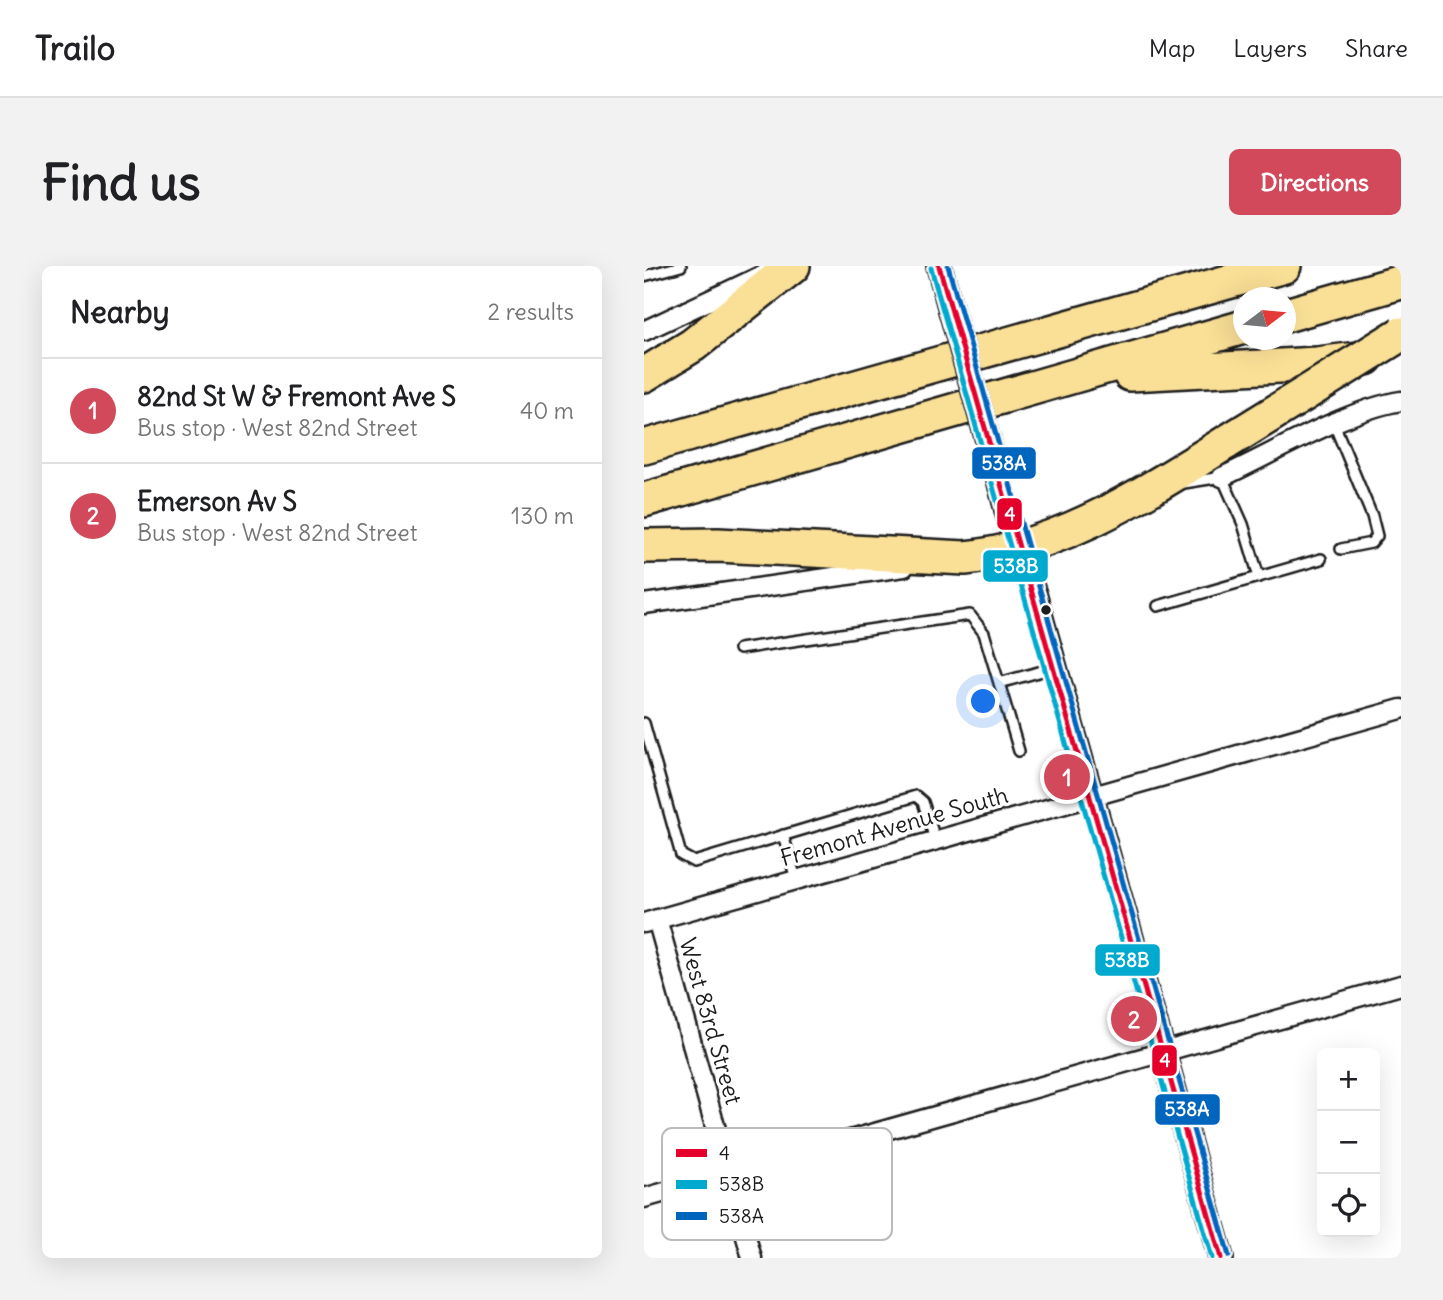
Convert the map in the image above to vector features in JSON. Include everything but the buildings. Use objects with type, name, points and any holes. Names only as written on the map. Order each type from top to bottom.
[{"type":"highway","points":[[644,375],[693,345],[793,266]]},
{"type":"highway","points":[[644,447],[1284,266]]},
{"type":"highway","points":[[1296,312],[1401,282]]},
{"type":"highway","points":[[644,500],[1233,330]]},
{"type":"highway","points":[[644,546],[718,545],[965,558],[992,555],[1017,548],[1081,526],[1149,491],[1401,334]]},
{"type":"highway","points":[[1065,378],[1317,364],[1401,353]]},
{"type":"street","points":[[644,331],[781,266]]},
{"type":"street","points":[[939,266],[1221,1258]]},
{"type":"street","points":[[1222,477],[1334,424],[1386,403],[1401,401]]},
{"type":"street","points":[[644,604],[965,558]]},
{"type":"street","name":"Fremont Avenue South","points":[[650,921],[1401,709]]},
{"type":"street","name":"West 83rd Street","points":[[650,921],[714,1128]]},
{"type":"street","points":[[892,1128],[1401,985]]},
{"type":"street","points":[[644,1198],[662,1193]]},
{"type":"street","name":"West 83rd Street","points":[[747,1240],[752,1258]]},
{"type":"lane","points":[[644,276],[681,266]]},
{"type":"lane","points":[[1334,424],[1372,516],[1377,536],[1371,543],[1341,549]]},
{"type":"lane","points":[[1149,491],[1222,477],[1243,524],[1259,577]]},
{"type":"lane","points":[[1158,606],[1321,559]]},
{"type":"lane","points":[[739,649],[970,615],[984,633],[1019,751]]},
{"type":"lane","points":[[999,683],[1055,668]]},
{"type":"lane","points":[[644,723],[681,855],[694,862],[916,796],[923,803],[935,839]]},
{"type":"lane","points":[[783,835],[796,879]]},
{"type":"transit line","name":"4","points":[[939,266],[1221,1258]]},
{"type":"transit line","name":"538A","points":[[948,266],[1229,1256]]},
{"type":"transit line","name":"538B","points":[[931,268],[1212,1258]]},
{"type":"place","name":"82nd St W & Fremont Ave S","points":[[1067,777]]},
{"type":"place","name":"Emerson Av S","points":[[1134,1019]]}]
